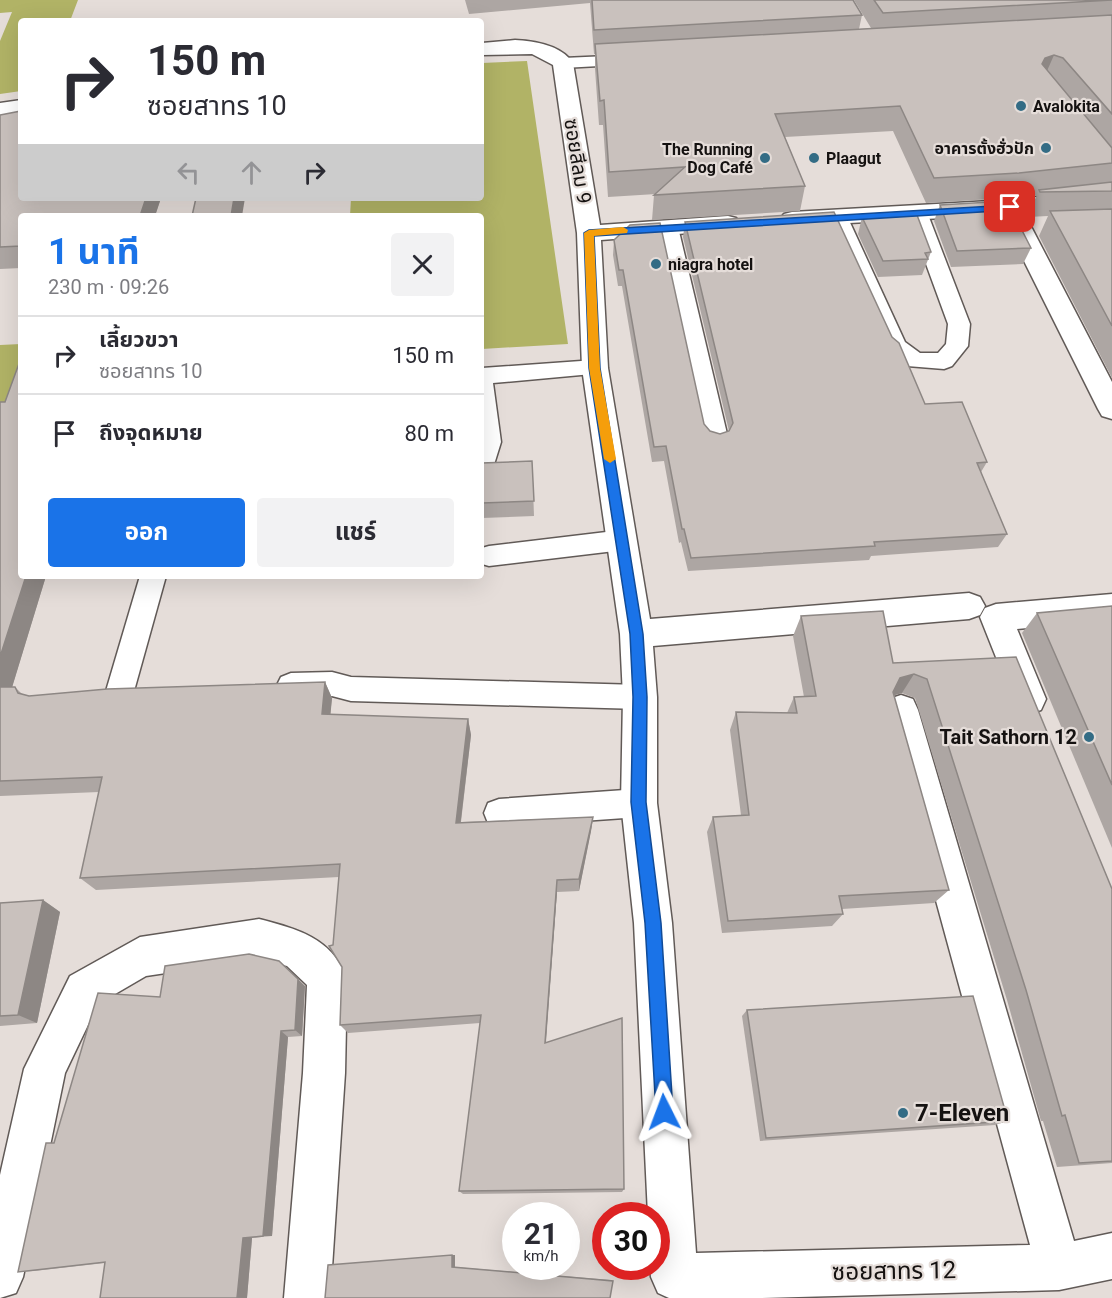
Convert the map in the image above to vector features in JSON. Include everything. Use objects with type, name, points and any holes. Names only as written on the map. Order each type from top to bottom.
[{"type":"street","points":[[484,49],[531,46],[545,49],[563,63]]},
{"type":"street","name":"ซอยสีลม 9","points":[[563,63],[589,233],[595,368],[636,634],[640,697],[639,802],[653,923],[674,1276]]},
{"type":"street","points":[[0,109],[18,106]]},
{"type":"street","points":[[1014,217],[1112,196]]},
{"type":"street","points":[[589,233],[917,212],[1014,217],[1048,226]]},
{"type":"street","points":[[1014,217],[1112,409]]},
{"type":"street","points":[[636,634],[969,606]]},
{"type":"street","points":[[1041,726],[996,617],[1112,607]]},
{"type":"street","points":[[901,710],[1059,1267]]},
{"type":"street","points":[[0,1277],[45,1069],[84,990],[140,957],[259,939],[298,949],[327,977],[324,1073],[308,1298]]},
{"type":"street","name":"ซอยสาทร 12","points":[[674,1276],[1110,1265]]},
{"type":"lane","points":[[563,63],[646,59]]},
{"type":"lane","points":[[837,216],[896,346],[915,361],[944,361],[957,346],[959,324],[917,212]]},
{"type":"lane","points":[[668,227],[716,438]]},
{"type":"lane","points":[[484,376],[595,368]]},
{"type":"lane","points":[[484,398],[489,442],[484,465]]},
{"type":"lane","points":[[489,556],[623,540]]},
{"type":"lane","points":[[120,691],[152,579]]},
{"type":"lane","points":[[267,685],[332,684],[351,689],[640,697]]},
{"type":"lane","points":[[499,813],[639,802]]},
{"type":"green space","points":[[0,0],[78,0],[71,18],[18,18],[18,91],[0,94],[0,41],[12,12],[0,13]]},
{"type":"green space","points":[[527,61],[568,344],[484,349],[484,213],[350,213],[351,201],[484,201],[484,63]]},
{"type":"green space","points":[[18,344],[18,396],[0,418],[0,345]]},
{"type":"building","points":[[592,0],[853,0],[862,15],[594,30]]},
{"type":"building","points":[[874,0],[1112,0],[883,13]]},
{"type":"building","points":[[1112,15],[1112,114],[1063,58],[1054,55],[1045,58],[1042,64],[1112,148],[1112,163],[1019,173],[934,178],[900,106],[775,114],[805,186],[654,195],[685,167],[609,172],[604,100],[600,101],[595,44]]},
{"type":"building","points":[[18,112],[18,201],[145,201],[141,213],[18,213],[18,246],[0,247],[0,115]]},
{"type":"building","points":[[1112,182],[1112,191],[1040,192],[1039,190]]},
{"type":"building","points":[[195,201],[234,201],[232,213],[193,213]]},
{"type":"building","points":[[1007,201],[1031,248],[957,251],[940,205]]},
{"type":"building","points":[[1112,209],[1112,326],[1050,211]]},
{"type":"building","points":[[834,212],[892,337],[899,343],[925,404],[962,402],[987,462],[977,463],[1007,534],[874,542],[875,546],[691,558],[684,529],[682,529],[666,446],[654,447],[623,270],[619,270],[614,240],[630,225],[660,223],[704,424],[710,431],[720,434],[729,431],[733,423],[685,222]]},
{"type":"building","points":[[917,215],[931,252],[925,253],[928,259],[883,261],[862,217]]},
{"type":"building","points":[[18,366],[18,579],[25,579],[0,657],[0,402],[5,402]]},
{"type":"building","points":[[532,461],[534,501],[484,503],[484,463]]},
{"type":"building","points":[[1112,606],[1112,785],[1037,613]]},
{"type":"building","points":[[883,611],[893,663],[1016,657],[1112,889],[1112,1161],[1079,1163],[1065,1115],[1062,1116],[1026,990],[927,679],[914,674],[900,678],[893,692],[949,890],[839,896],[843,914],[728,921],[713,817],[749,815],[736,712],[797,713],[794,697],[816,696],[801,616]]},
{"type":"building","points":[[325,682],[322,714],[468,719],[456,823],[593,817],[579,879],[557,880],[545,1043],[622,1018],[624,1189],[459,1191],[481,1015],[340,1025],[342,967],[329,946],[333,945],[340,864],[80,878],[102,777],[0,781],[0,687],[15,687],[18,693],[29,696],[107,689]]},
{"type":"building","points":[[43,900],[18,1015],[0,1016],[0,903]]},
{"type":"building","points":[[249,954],[279,961],[298,979],[295,1030],[281,1031],[263,1236],[243,1238],[237,1298],[100,1298],[105,1262],[18,1272],[46,1143],[54,1143],[98,993],[160,997],[165,966]]},
{"type":"building","points":[[973,996],[1008,1121],[766,1138],[747,1010]]},
{"type":"building","points":[[452,1255],[452,1267],[502,1271],[502,1280],[580,1280],[580,1278],[613,1281],[610,1298],[325,1298],[328,1265]]},
{"type":"slow traffic","points":[[610,459],[595,368],[589,233],[623,230]]},
{"type":"place","name":"Avalokita","points":[[1021,106]]},
{"type":"place","name":"อาคารตั้งฮั่วปัก","points":[[1046,148]]},
{"type":"place","name":"The Running Dog Café","points":[[765,158]]},
{"type":"place","name":"Plaagut","points":[[814,158]]},
{"type":"place","name":"niagra hotel","points":[[656,264]]},
{"type":"place","name":"Tait Sathorn 12","points":[[1089,737]]},
{"type":"place","name":"7-Eleven","points":[[903,1113]]},
{"type":"route","points":[[664,1112],[653,923],[639,802],[640,697],[636,634],[595,368],[589,233],[1010,207]]}]
